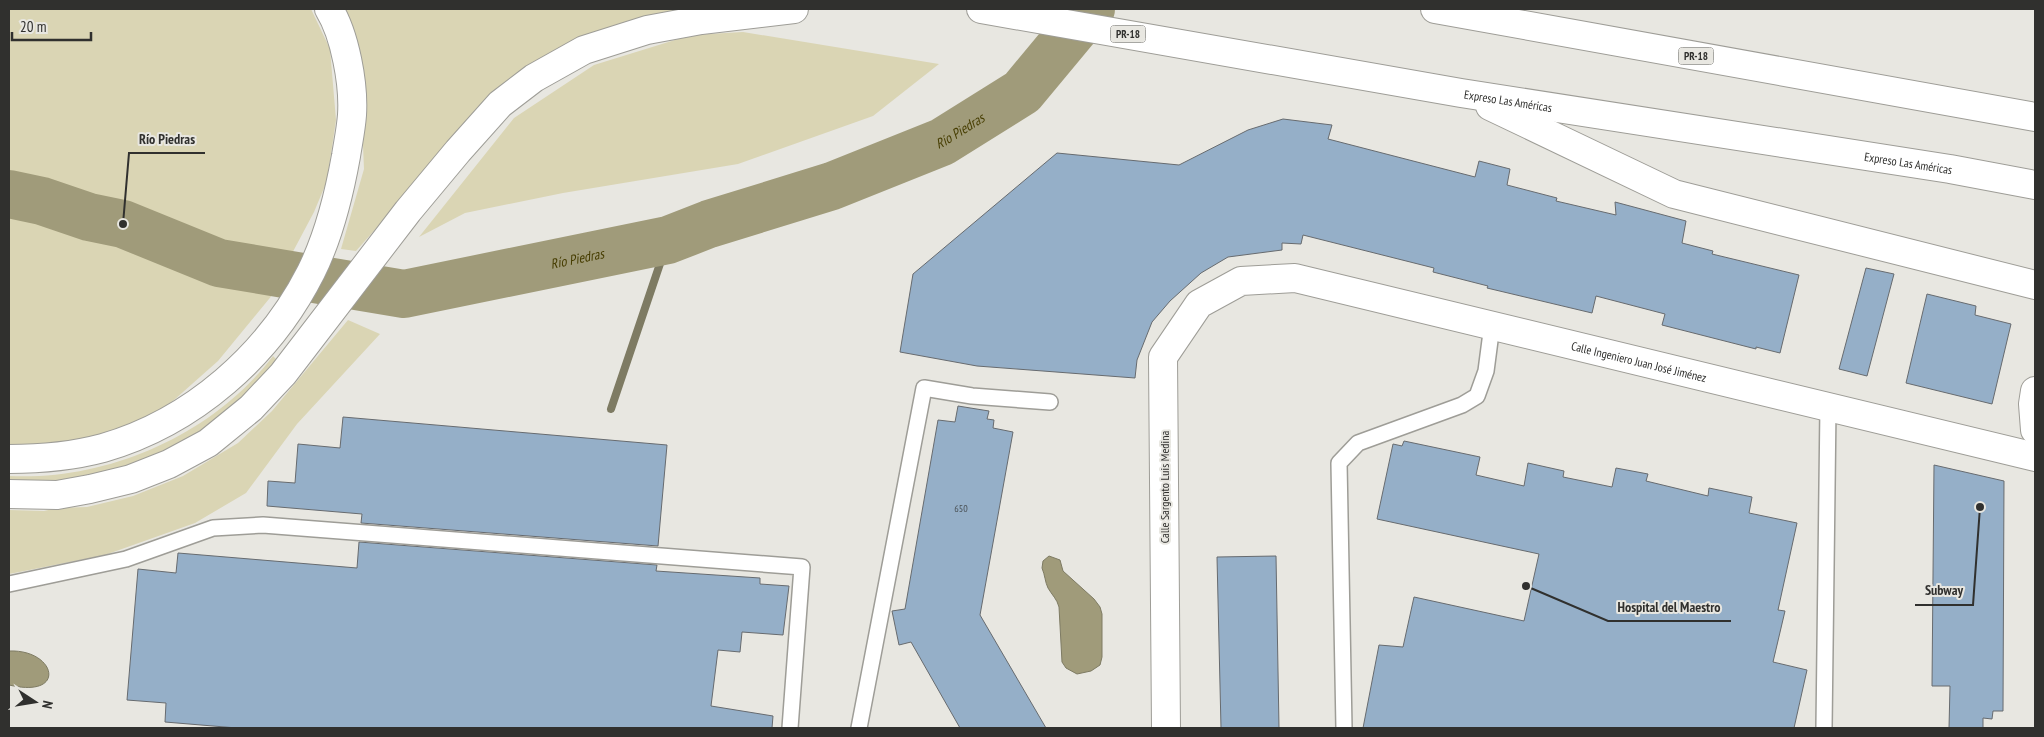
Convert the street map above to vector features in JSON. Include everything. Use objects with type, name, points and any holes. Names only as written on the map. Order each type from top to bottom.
[{"type":"main road","points":[[9,458],[56,456],[102,448],[146,432],[187,410],[222,384],[262,346],[311,272],[328,229],[342,182],[352,114],[348,62],[335,19],[329,9]]},
{"type":"main road","points":[[9,494],[57,495],[131,479],[169,464],[208,444],[251,408],[295,359],[408,211],[500,104],[534,78],[584,50],[647,30],[701,20],[794,9]]},
{"type":"main road","name":"Expreso Las Américas","points":[[981,9],[1461,93],[2035,185]]},
{"type":"main road","name":"PR-18","points":[[1442,9],[2035,117]]},
{"type":"main road","points":[[1461,93],[1674,194],[2035,286]]},
{"type":"main road","name":"Calle Ingeniero Juan José Jiménez","points":[[1241,280],[1294,278],[2035,457]]},
{"type":"main road","name":"Calle Sargento Luis Medina","points":[[1166,728],[1163,357],[1199,304],[1241,280]]},
{"type":"main road","points":[[2035,391],[2033,404],[2035,430]]},
{"type":"lane","points":[[1344,728],[1339,463],[1358,443],[1462,405],[1477,396],[1486,371],[1492,325]]},
{"type":"lane","points":[[859,728],[924,388],[972,396],[1050,402]]},
{"type":"lane","points":[[1824,728],[1828,407]]},
{"type":"lane","points":[[9,584],[126,559],[213,528],[263,525],[802,567],[790,728]]},
{"type":"shaded area","points":[[9,9],[311,9],[330,49],[336,120],[327,181],[314,212],[288,261],[272,266],[236,261],[95,210],[9,188]]},
{"type":"shaded area","points":[[341,9],[692,9],[552,54],[396,206],[356,251],[341,249],[364,169],[360,74]]},
{"type":"shaded area","points":[[743,32],[939,64],[873,116],[738,164],[563,193],[465,213],[419,237],[514,118],[594,65],[691,35]]},
{"type":"shaded area","points":[[9,202],[58,211],[88,222],[118,228],[195,262],[234,273],[253,275],[272,281],[278,288],[218,361],[174,400],[141,424],[65,445],[9,449]]},
{"type":"shaded area","points":[[348,320],[380,334],[297,424],[246,493],[195,523],[105,555],[9,574],[9,510],[44,511],[57,508],[87,507],[133,496],[183,476],[238,443],[272,411]]},
{"type":"shaded area","points":[[273,356],[278,361],[247,395],[216,420],[163,452],[126,467],[96,476],[9,484],[9,476],[46,476],[83,470],[120,461],[155,448],[189,430],[220,409],[248,384]]},
{"type":"shaded area","points":[[1049,556],[1060,560],[1063,571],[1094,599],[1100,607],[1102,614],[1102,657],[1100,665],[1091,671],[1077,674],[1066,668],[1062,662],[1059,607],[1048,588],[1042,568],[1043,561]]},
{"type":"shaded area","points":[[9,651],[25,652],[37,657],[49,672],[47,680],[40,685],[28,687],[9,685]]},
{"type":"building","points":[[1283,119],[1332,125],[1328,139],[1475,177],[1479,161],[1510,169],[1507,185],[1557,198],[1556,201],[1616,215],[1615,202],[1686,221],[1682,243],[1713,251],[1712,254],[1799,275],[1780,353],[1756,347],[1756,349],[1662,325],[1665,314],[1596,296],[1592,313],[1487,288],[1488,286],[1433,272],[1434,268],[1303,235],[1301,244],[1282,243],[1282,250],[1228,257],[1201,273],[1170,301],[1152,322],[1137,360],[1135,378],[977,366],[900,352],[913,274],[1057,153],[1179,165],[1248,130]]},
{"type":"building","points":[[1866,268],[1894,274],[1867,376],[1839,369]]},
{"type":"building","points":[[1927,294],[1976,306],[1975,315],[2011,324],[1992,404],[1906,383]]},
{"type":"building","points":[[958,406],[989,411],[987,419],[994,420],[993,428],[1013,432],[980,615],[1046,728],[960,728],[911,642],[899,645],[892,611],[905,609],[938,420],[955,422]]},
{"type":"building","points":[[343,417],[667,445],[658,546],[361,523],[362,514],[267,506],[268,481],[295,483],[298,444],[340,448]]},
{"type":"building","points":[[1404,441],[1480,457],[1476,475],[1524,486],[1528,463],[1564,471],[1563,477],[1612,487],[1616,468],[1648,474],[1646,481],[1708,496],[1709,488],[1752,497],[1749,513],[1797,523],[1778,610],[1785,611],[1773,662],[1807,670],[1794,728],[1363,728],[1379,645],[1403,647],[1414,597],[1524,621],[1539,554],[1377,519],[1393,444],[1402,446]]},
{"type":"building","points":[[1934,465],[2004,481],[2003,711],[1993,711],[1992,719],[1983,718],[1983,728],[1949,728],[1950,686],[1932,686]]},
{"type":"building","points":[[359,542],[657,565],[656,571],[760,578],[760,584],[789,586],[783,635],[742,632],[740,652],[718,650],[711,706],[773,716],[772,728],[237,728],[165,722],[166,703],[127,700],[138,569],[176,573],[178,553],[357,568]]},
{"type":"building","points":[[1276,556],[1279,728],[1221,728],[1217,557]]},
{"type":"waterway","name":"Río Piedras","points":[[9,194],[42,201],[89,217],[123,224],[219,263],[404,294],[668,240],[709,224],[832,186],[942,142],[1022,92],[1091,9]]},
{"type":"waterway","points":[[611,409],[668,240]]},
{"type":"place","name":"Río Piedras","points":[[123,224]]},
{"type":"place","name":"Subway","points":[[1980,507]]},
{"type":"place","name":"Hospital del Maestro","points":[[1526,586]]}]
